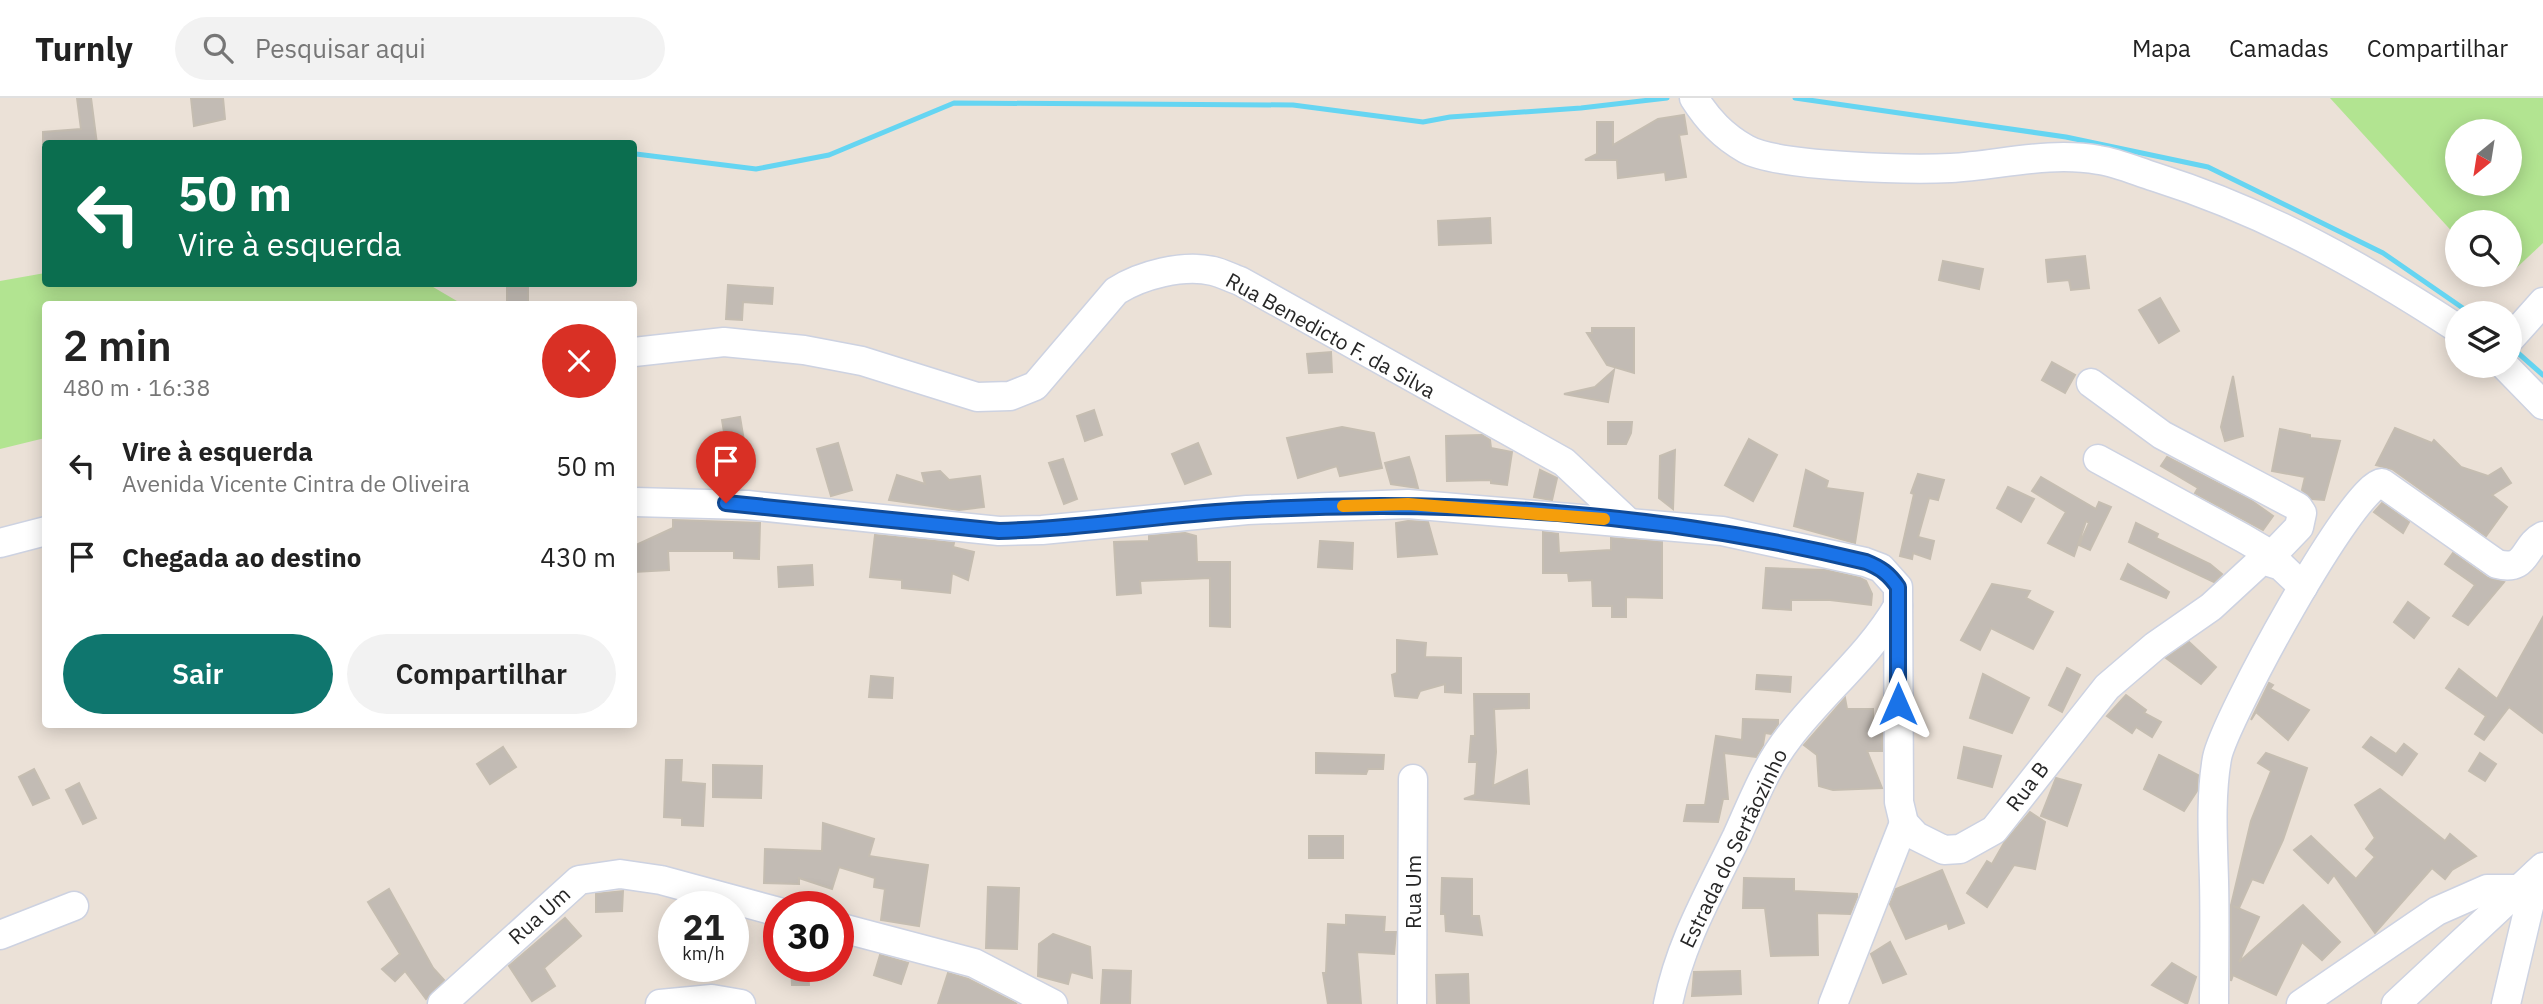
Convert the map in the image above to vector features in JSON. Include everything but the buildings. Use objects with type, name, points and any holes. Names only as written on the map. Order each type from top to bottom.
[{"type":"street","points":[[1694,98],[1708,120],[1726,136],[1748,151],[1781,160],[1949,168],[2053,157],[2099,160],[2190,188],[2302,234],[2445,321]]},
{"type":"street","name":"Rua Benedicto F. da Silva","points":[[637,352],[724,342],[804,351],[862,361],[977,397],[1010,396],[1035,386],[1116,291],[1149,276],[1194,269],[1213,271],[1240,281],[1564,462],[1628,521]]},
{"type":"street","points":[[2522,326],[2543,302]]},
{"type":"street","points":[[2517,378],[2543,405]]},
{"type":"street","points":[[2091,383],[2162,435],[2298,508],[2302,513],[2299,527],[2277,561]]},
{"type":"street","points":[[2098,459],[2191,507],[2277,561],[2303,587]]},
{"type":"street","points":[[2214,1004],[2213,820],[2217,758],[2254,677],[2303,587],[2352,508],[2378,483],[2399,493],[2497,564],[2508,567],[2517,564],[2543,536]]},
{"type":"street","points":[[637,502],[747,505],[999,531],[1042,530],[1247,510],[1408,504],[1722,531],[1866,562],[1881,568],[1891,576],[1898,587],[1898,777],[1904,823],[1833,1004]]},
{"type":"street","points":[[0,543],[42,532]]},
{"type":"street","name":"Rua B","points":[[1904,823],[1916,836],[1944,850],[1959,849],[1994,831],[2107,687],[2155,646],[2211,607],[2251,567],[2262,561],[2277,561]]},
{"type":"street","name":"Estrada do Sertãozinho","points":[[1668,1004],[1674,971],[1692,926],[1766,775],[1787,739],[1860,660],[1898,606]]},
{"type":"street","name":"Rua Um","points":[[1412,1004],[1413,779]]},
{"type":"street","name":"Rua Um","points":[[442,1004],[579,880],[620,874],[648,878],[763,908]]},
{"type":"street","points":[[2301,1004],[2437,911],[2487,889],[2533,876]]},
{"type":"street","points":[[2396,1004],[2533,876]]},
{"type":"street","points":[[2506,1004],[2533,876]]},
{"type":"street","points":[[0,935],[74,906]]},
{"type":"street","points":[[854,931],[974,963],[1053,1004]]},
{"type":"street","points":[[660,1004],[712,999],[741,1004]]},
{"type":"green space","points":[[2330,98],[2543,98],[2543,243],[2522,263],[2522,210],[2445,210],[2445,224]]},
{"type":"green space","points":[[42,274],[42,287],[433,287],[457,301],[42,301],[42,439],[0,449],[0,281]]},
{"type":"waterway","points":[[637,154],[756,169],[829,155],[954,103],[1293,105],[1423,122],[1450,117],[1581,108],[1667,98]]},
{"type":"waterway","points":[[1795,98],[2066,137],[2208,167],[2383,253],[2453,301]]},
{"type":"waterway","points":[[2522,357],[2543,375]]},
{"type":"slow traffic","points":[[1343,506],[1408,504],[1604,519]]},
{"type":"route","points":[[726,503],[999,531],[1042,530],[1132,519],[1247,510],[1408,504],[1546,513],[1722,531],[1866,562],[1891,576],[1898,587],[1898,704]]}]
